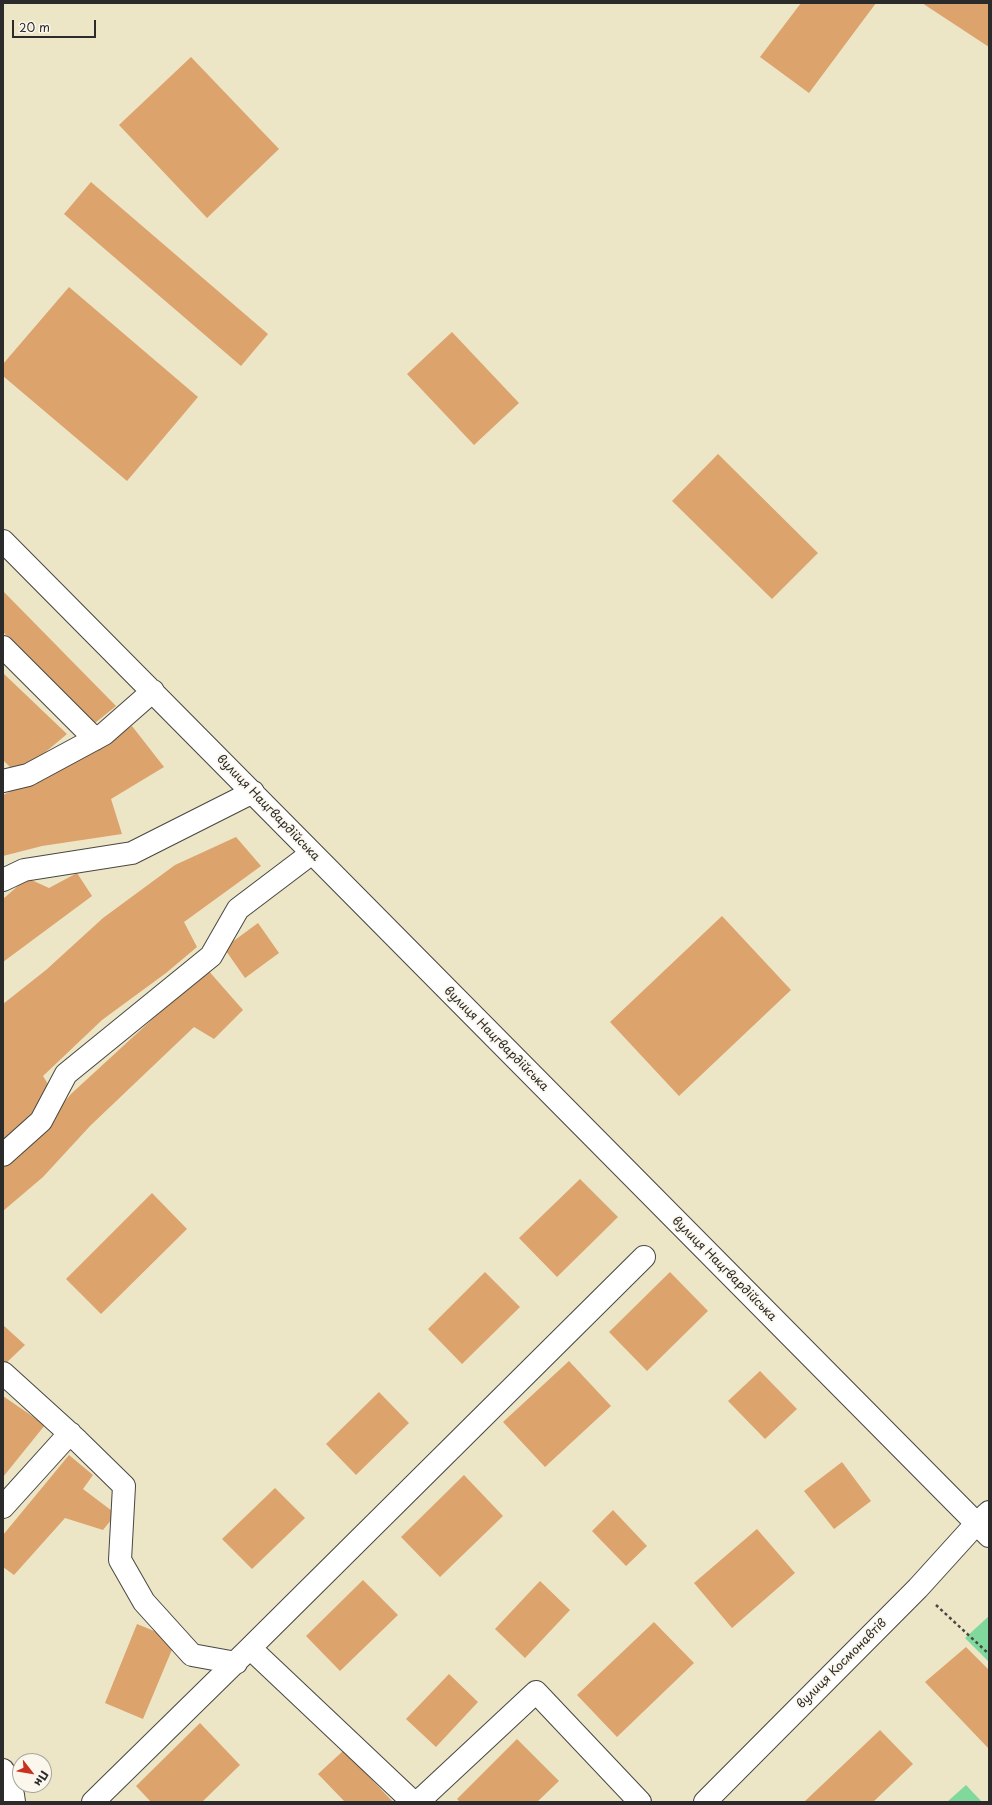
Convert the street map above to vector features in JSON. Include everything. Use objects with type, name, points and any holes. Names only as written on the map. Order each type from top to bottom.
[{"type":"street","name":"вулиця Нацгвардійська","points":[[3,541],[312,853],[985,1524]]},
{"type":"street","points":[[3,647],[95,739]]},
{"type":"street","points":[[6,777],[28,775],[104,734],[153,692]]},
{"type":"street","points":[[3,880],[24,870],[132,853],[253,792]]},
{"type":"street","points":[[3,1155],[42,1121],[66,1074],[211,956],[238,909],[312,853]]},
{"type":"street","points":[[93,1802],[243,1656],[644,1257]]},
{"type":"street","points":[[3,1372],[70,1433],[124,1486],[120,1560],[144,1602],[192,1655],[243,1656],[413,1802]]},
{"type":"street","points":[[3,1507],[70,1433]]},
{"type":"street","name":"вулиця Космонавтів","points":[[704,1802],[918,1588],[985,1524]]},
{"type":"street","points":[[418,1802],[536,1692],[640,1802]]},
{"type":"street","points":[[3,1770],[13,1798]]},
{"type":"path","points":[[918,1588],[989,1654]]},
{"type":"green space","points":[[989,1616],[989,1662],[965,1638]]},
{"type":"green space","points":[[966,1785],[982,1802],[947,1802]]},
{"type":"building","points":[[801,3],[876,3],[809,93],[760,57]]},
{"type":"building","points":[[922,3],[989,3],[989,47]]},
{"type":"building","points":[[191,57],[279,149],[207,218],[119,125]]},
{"type":"building","points":[[91,182],[268,334],[241,366],[64,214]]},
{"type":"building","points":[[69,287],[198,397],[127,481],[3,376],[3,364]]},
{"type":"building","points":[[452,332],[519,403],[474,445],[407,374]]},
{"type":"building","points":[[718,454],[818,553],[772,599],[672,501]]},
{"type":"building","points":[[3,591],[116,706],[95,723],[3,632]]},
{"type":"building","points":[[3,673],[67,734],[18,775],[3,760]]},
{"type":"building","points":[[132,726],[164,767],[111,799],[122,834],[42,846],[3,856],[3,795],[70,763]]},
{"type":"building","points":[[236,837],[261,866],[184,922],[197,947],[166,973],[102,1020],[43,1076],[54,1094],[3,1140],[3,1004],[46,970],[103,918],[175,865]]},
{"type":"building","points":[[77,873],[92,896],[3,962],[3,899],[27,878],[49,888]]},
{"type":"building","points":[[722,916],[791,990],[679,1096],[610,1022]]},
{"type":"building","points":[[258,923],[279,953],[245,978],[224,948]]},
{"type":"building","points":[[207,969],[243,1010],[214,1039],[194,1027],[90,1126],[43,1177],[3,1211],[3,1163],[29,1141],[72,1093]]},
{"type":"building","points":[[580,1179],[618,1217],[557,1277],[519,1238]]},
{"type":"building","points":[[152,1193],[187,1229],[101,1314],[66,1279]]},
{"type":"building","points":[[485,1272],[520,1307],[462,1364],[428,1329]]},
{"type":"building","points":[[670,1272],[708,1311],[647,1371],[609,1332]]},
{"type":"building","points":[[3,1325],[25,1345],[3,1366]]},
{"type":"building","points":[[569,1361],[611,1406],[545,1467],[503,1422]]},
{"type":"building","points":[[760,1371],[797,1409],[765,1439],[728,1401]]},
{"type":"building","points":[[379,1392],[409,1423],[356,1475],[326,1444]]},
{"type":"building","points":[[3,1396],[45,1425],[3,1477]]},
{"type":"building","points":[[69,1455],[93,1475],[83,1489],[116,1514],[103,1530],[65,1518],[14,1575],[3,1567],[3,1535]]},
{"type":"building","points":[[842,1462],[871,1501],[834,1529],[804,1491]]},
{"type":"building","points":[[464,1475],[503,1516],[440,1577],[401,1537]]},
{"type":"building","points":[[275,1488],[305,1518],[252,1569],[222,1539]]},
{"type":"building","points":[[613,1510],[647,1546],[626,1566],[592,1531]]},
{"type":"building","points":[[757,1529],[795,1573],[732,1628],[694,1583]]},
{"type":"building","points":[[363,1580],[398,1615],[340,1671],[306,1636]]},
{"type":"building","points":[[540,1581],[570,1610],[525,1658],[495,1629]]},
{"type":"building","points":[[654,1622],[694,1663],[617,1737],[577,1695]]},
{"type":"building","points":[[137,1624],[176,1640],[143,1719],[105,1703]]},
{"type":"building","points":[[966,1647],[989,1670],[989,1749],[925,1682]]},
{"type":"building","points":[[449,1674],[478,1702],[436,1747],[406,1719]]},
{"type":"building","points":[[200,1723],[240,1765],[202,1802],[151,1802],[136,1786]]},
{"type":"building","points":[[880,1730],[913,1764],[873,1802],[804,1802]]},
{"type":"building","points":[[517,1739],[559,1781],[537,1802],[460,1802],[457,1799]]},
{"type":"building","points":[[344,1750],[393,1802],[345,1802],[318,1774]]}]
